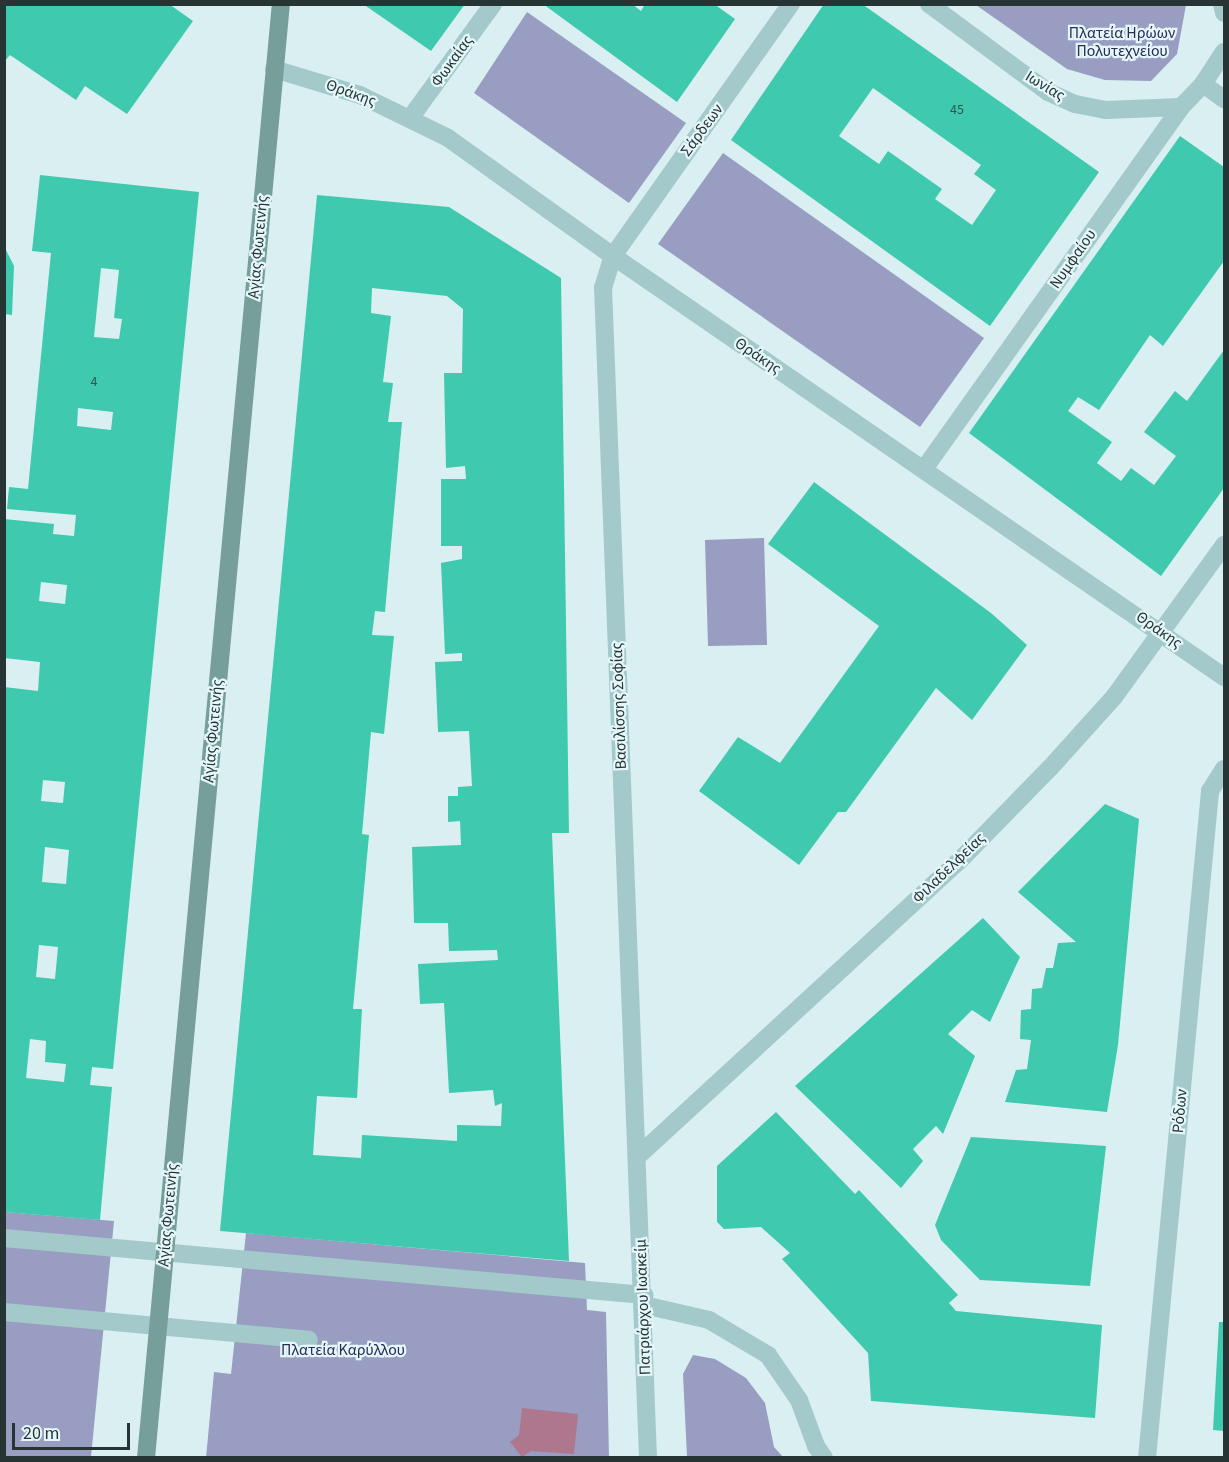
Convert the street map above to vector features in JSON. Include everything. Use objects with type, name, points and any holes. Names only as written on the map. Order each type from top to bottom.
[{"type":"street","name":"Αγίας Φωτεινής","points":[[146,1458],[281,4]]},
{"type":"street","name":"Φωκαίας","points":[[411,117],[493,4]]},
{"type":"street","name":"Σάρδεων","points":[[612,256],[791,4]]},
{"type":"street","name":"Ιωνίας","points":[[929,4],[1048,92],[1075,104],[1115,110],[1180,107]]},
{"type":"street","points":[[1222,4],[1224,13]]},
{"type":"street","name":"Νυμφαίου","points":[[924,469],[1180,107],[1203,84],[1224,52]]},
{"type":"street","name":"Θράκης","points":[[274,69],[340,88],[411,117],[448,138],[612,256],[1162,631],[1224,676]]},
{"type":"street","points":[[1203,84],[1224,99]]},
{"type":"street","name":"Βασιλίσσης Σοφίας","points":[[612,256],[603,288],[637,1157]]},
{"type":"street","name":"Φιλαδελφείας","points":[[637,1157],[972,848],[1114,698],[1224,544]]},
{"type":"street","name":"Ρόδων","points":[[1147,1458],[1210,791],[1224,769]]},
{"type":"street","name":"Πατριάρχου Ιωακείμ","points":[[637,1157],[648,1458]]},
{"type":"street","points":[[4,1238],[644,1300],[709,1320],[768,1355],[799,1400],[816,1446],[824,1458]]},
{"type":"street","points":[[4,1312],[309,1340]]},
{"type":"green space","name":"Πλατεία Ηρώων Πολυτεχνείου","points":[[976,5],[1186,5],[1177,54],[1151,81],[1105,80],[1067,69]]},
{"type":"green space","points":[[527,12],[686,123],[629,203],[474,93]]},
{"type":"green space","points":[[723,153],[984,338],[920,427],[658,244]]},
{"type":"green space","points":[[764,538],[767,645],[708,646],[705,540]]},
{"type":"green space","points":[[5,1212],[114,1221],[91,1457],[5,1457]]},
{"type":"green space","name":"Πλατεία Καρύλλου","points":[[246,1233],[585,1263],[587,1310],[606,1312],[609,1457],[206,1458],[214,1372],[231,1374]]},
{"type":"green space","points":[[693,1355],[715,1359],[746,1378],[765,1403],[774,1447],[783,1457],[687,1457],[683,1374]]},
{"type":"shaded area","points":[[522,1408],[578,1414],[574,1454],[531,1451],[522,1457],[510,1442],[519,1435]]},
{"type":"building","points":[[4,4],[169,4],[193,21],[127,114],[85,86],[76,100],[10,55],[4,62]]},
{"type":"building","points":[[363,4],[465,4],[431,51]]},
{"type":"building","points":[[543,4],[632,4],[641,11],[645,4],[714,4],[735,19],[677,102]]},
{"type":"building","points":[[824,4],[862,4],[1099,172],[990,326],[731,140]],"holes":[[[873,88],[981,165],[974,174],[996,190],[972,225],[935,199],[942,189],[888,151],[879,164],[839,136]]]},
{"type":"building","points":[[1180,136],[1224,167],[1224,261],[1163,346],[1150,335],[1099,410],[1078,397],[1068,411],[1112,442],[1097,463],[1121,481],[1131,468],[1154,485],[1176,456],[1144,432],[1175,391],[1187,401],[1224,350],[1224,488],[1161,576],[969,433]]},
{"type":"building","points":[[40,175],[199,192],[113,1069],[92,1067],[90,1085],[112,1087],[100,1220],[4,1212],[4,687],[38,691],[40,662],[4,658],[4,519],[54,524],[53,534],[74,536],[76,515],[7,509],[9,487],[28,489],[51,253],[32,251]],"holes":[[[101,268],[119,270],[114,318],[122,319],[119,339],[94,337]],[[78,408],[113,412],[111,430],[77,426]],[[41,582],[67,585],[65,604],[39,601]],[[43,780],[65,782],[63,803],[41,801]],[[45,847],[69,850],[66,884],[42,882]],[[39,945],[58,947],[55,979],[36,977]],[[30,1039],[46,1041],[45,1062],[66,1064],[64,1082],[26,1078]]]},
{"type":"building","points":[[317,195],[449,207],[561,278],[569,833],[552,833],[569,1261],[220,1231]],"holes":[[[372,288],[447,296],[463,309],[462,373],[444,373],[446,468],[465,466],[466,479],[441,479],[441,546],[462,546],[462,559],[441,563],[445,654],[462,653],[462,661],[435,662],[438,732],[469,731],[472,786],[458,787],[458,796],[448,796],[448,822],[460,821],[461,845],[412,847],[414,923],[448,923],[449,951],[497,950],[498,960],[418,964],[420,1004],[444,1003],[449,1093],[493,1090],[495,1106],[502,1103],[501,1126],[457,1125],[457,1141],[362,1135],[361,1158],[313,1155],[317,1096],[357,1098],[362,1009],[353,1009],[369,835],[362,834],[371,732],[384,734],[394,636],[372,635],[375,611],[385,612],[402,422],[388,422],[393,383],[383,382],[391,316],[371,313]]]},
{"type":"building","points":[[4,246],[14,266],[12,315],[4,314]]},
{"type":"building","points":[[814,482],[991,613],[1027,645],[972,720],[936,688],[846,812],[838,812],[799,865],[699,791],[738,737],[780,763],[879,626],[768,544]]},
{"type":"building","points":[[1105,804],[1139,819],[1118,1045],[1107,1112],[1005,1102],[1016,1070],[1027,1069],[1031,1040],[1020,1039],[1021,1010],[1031,1009],[1032,989],[1042,988],[1046,968],[1053,968],[1058,943],[1076,942],[1018,892]]},
{"type":"building","points":[[983,918],[1020,957],[990,1022],[972,1010],[948,1034],[975,1056],[943,1134],[936,1126],[913,1149],[923,1161],[901,1188],[795,1086]]},
{"type":"building","points":[[776,1112],[855,1194],[859,1190],[958,1295],[949,1303],[956,1311],[1102,1325],[1095,1418],[871,1401],[868,1353],[782,1259],[790,1253],[761,1227],[724,1229],[717,1222],[717,1166]]},
{"type":"building","points":[[971,1137],[1106,1146],[1090,1286],[980,1280],[941,1240],[935,1225]]},
{"type":"building","points":[[1219,1322],[1224,1322],[1224,1431],[1213,1430]]}]
